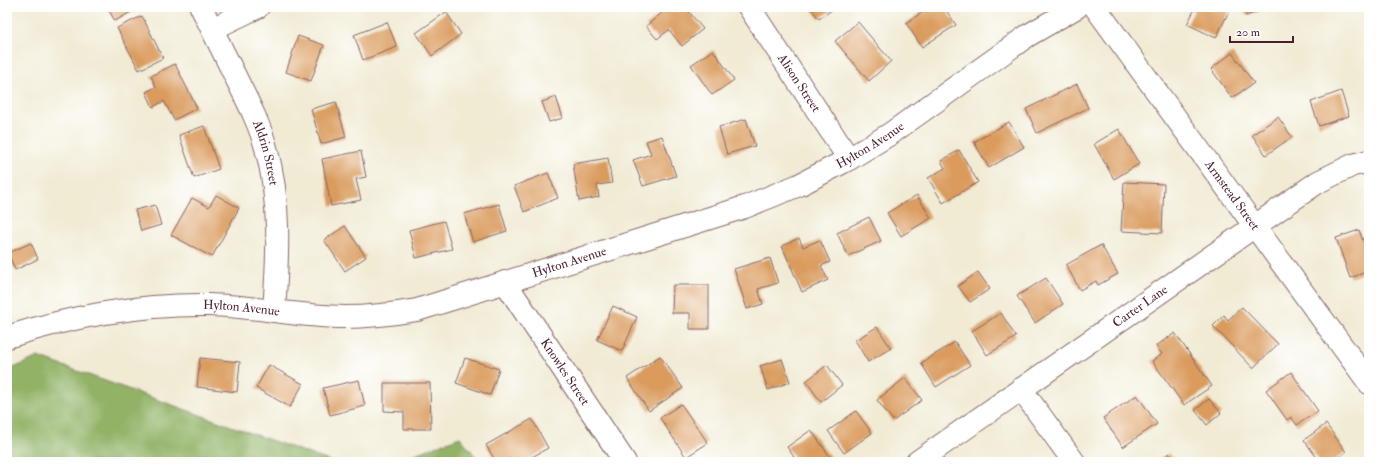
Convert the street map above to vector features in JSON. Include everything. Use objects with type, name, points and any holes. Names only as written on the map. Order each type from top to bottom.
[{"type":"street","name":"Aldrin Street","points":[[201,7],[259,125],[273,178],[278,209],[278,247],[274,311]]},
{"type":"street","points":[[212,29],[258,7]]},
{"type":"street","name":"Alison Street","points":[[749,7],[849,159]]},
{"type":"street","name":"Hylton Avenue","points":[[7,337],[93,314],[151,307],[210,305],[344,317],[381,316],[417,310],[745,207],[799,185],[849,159],[890,134],[1026,36],[1077,7]]},
{"type":"street","name":"Armstead Street","points":[[1095,7],[1369,384]]},
{"type":"street","name":"Carter Lane","points":[[917,462],[1318,182],[1353,165],[1369,161]]},
{"type":"street","name":"Knowles Street","points":[[505,282],[625,462]]},
{"type":"street","points":[[1021,389],[1074,462]]},
{"type":"green space","points":[[38,357],[332,462],[7,462],[7,371]]},
{"type":"green space","points":[[460,437],[480,462],[394,462]]},
{"type":"building","points":[[107,7],[137,7],[138,8],[115,21]]},
{"type":"building","points":[[669,7],[685,7],[703,29],[682,46],[669,30],[657,39],[646,26]]},
{"type":"building","points":[[810,7],[836,7],[819,19]]},
{"type":"building","points":[[930,7],[944,7],[956,25],[922,47],[906,23]]},
{"type":"building","points":[[1196,7],[1231,7],[1216,38],[1187,24]]},
{"type":"building","points":[[1242,7],[1258,7],[1259,11],[1246,16]]},
{"type":"building","points":[[446,12],[461,34],[432,56],[416,33]]},
{"type":"building","points":[[142,16],[163,58],[139,70],[117,28]]},
{"type":"building","points":[[387,22],[397,47],[363,60],[354,35]]},
{"type":"building","points":[[858,22],[891,61],[869,81],[835,41]]},
{"type":"building","points":[[298,36],[324,45],[311,81],[286,72]]},
{"type":"building","points":[[713,50],[734,80],[712,95],[691,65]]},
{"type":"building","points":[[1232,53],[1254,83],[1232,98],[1211,69]]},
{"type":"building","points":[[175,64],[197,108],[174,120],[164,101],[153,107],[146,92],[156,87],[151,76]]},
{"type":"building","points":[[1077,84],[1088,108],[1037,133],[1026,109]]},
{"type":"building","points":[[1341,91],[1349,116],[1319,126],[1311,102]]},
{"type":"building","points":[[556,97],[563,118],[549,122],[542,102]]},
{"type":"building","points":[[336,102],[346,137],[321,144],[311,109]]},
{"type":"building","points":[[1278,117],[1292,137],[1266,155],[1252,135]]},
{"type":"building","points":[[746,119],[755,146],[727,154],[719,127]]},
{"type":"building","points":[[1009,122],[1024,147],[989,168],[974,142]]},
{"type":"building","points":[[204,126],[219,169],[194,178],[179,135]]},
{"type":"building","points":[[1119,129],[1139,164],[1114,179],[1094,144]]},
{"type":"building","points":[[662,136],[676,176],[643,186],[633,160],[651,154],[646,141]]},
{"type":"building","points":[[959,150],[978,182],[943,203],[928,178],[945,168],[941,161]]},
{"type":"building","points":[[361,151],[366,177],[356,179],[361,200],[331,206],[322,159]]},
{"type":"building","points":[[608,158],[612,183],[597,185],[599,197],[579,201],[573,164]]},
{"type":"building","points":[[548,173],[558,198],[524,212],[514,186]]},
{"type":"building","points":[[1124,182],[1164,184],[1162,233],[1121,231]]},
{"type":"building","points":[[216,195],[239,208],[212,257],[171,235],[192,198],[209,207]]},
{"type":"building","points":[[917,195],[931,218],[901,236],[887,213]]},
{"type":"building","points":[[499,204],[507,231],[473,242],[464,214]]},
{"type":"building","points":[[155,205],[161,225],[141,231],[135,210]]},
{"type":"building","points":[[869,217],[881,241],[848,256],[837,233]]},
{"type":"building","points":[[444,221],[452,249],[416,258],[409,230]]},
{"type":"building","points":[[345,226],[366,257],[345,271],[324,240]]},
{"type":"building","points":[[1359,230],[1369,257],[1369,271],[1350,278],[1336,238]]},
{"type":"building","points":[[799,238],[803,247],[820,240],[830,262],[821,266],[828,280],[802,292],[782,246]]},
{"type":"building","points":[[31,243],[38,259],[15,270],[8,253]]},
{"type":"building","points":[[1101,245],[1118,274],[1098,285],[1096,281],[1080,290],[1066,265]]},
{"type":"building","points":[[770,258],[778,283],[758,289],[763,304],[747,309],[734,269]]},
{"type":"building","points":[[978,272],[990,289],[970,302],[958,286]]},
{"type":"building","points":[[1046,278],[1063,304],[1035,323],[1017,296]]},
{"type":"building","points":[[673,285],[709,285],[709,329],[690,329],[690,313],[672,313]]},
{"type":"building","points":[[613,306],[637,317],[622,351],[597,340]]},
{"type":"building","points":[[1242,307],[1278,344],[1253,368],[1213,326],[1224,315],[1228,320]]},
{"type":"building","points":[[1001,313],[1016,337],[987,355],[972,331]]},
{"type":"building","points":[[877,327],[891,348],[868,362],[855,340]]},
{"type":"building","points":[[1175,333],[1212,386],[1184,405],[1152,361],[1162,354],[1156,346]]},
{"type":"building","points":[[955,342],[970,365],[936,387],[921,363]]},
{"type":"building","points":[[660,356],[683,388],[649,411],[627,378]]},
{"type":"building","points":[[200,358],[240,362],[237,392],[197,387]]},
{"type":"building","points":[[465,358],[499,369],[490,395],[456,383]]},
{"type":"building","points":[[782,359],[790,382],[768,390],[760,366]]},
{"type":"building","points":[[269,365],[303,384],[290,407],[256,388]]},
{"type":"building","points":[[827,365],[842,385],[821,402],[806,381]]},
{"type":"building","points":[[1291,372],[1318,411],[1297,425],[1291,417],[1287,420],[1266,390]]},
{"type":"building","points":[[905,378],[922,400],[893,421],[877,400]]},
{"type":"building","points":[[359,380],[365,406],[330,415],[323,388]]},
{"type":"building","points":[[384,383],[430,383],[431,429],[404,429],[404,412],[384,411]]},
{"type":"building","points":[[1137,395],[1157,424],[1123,447],[1103,418]]},
{"type":"building","points":[[1209,399],[1221,413],[1207,425],[1195,410]]},
{"type":"building","points":[[681,404],[708,443],[686,457],[660,418]]},
{"type":"building","points":[[856,411],[872,433],[844,453],[828,431]]},
{"type":"building","points":[[532,419],[548,448],[523,462],[511,462],[509,459],[504,462],[496,462],[486,445]]},
{"type":"building","points":[[1326,424],[1346,452],[1332,462],[1320,462],[1304,440]]},
{"type":"building","points":[[811,430],[833,461],[788,462],[794,457],[787,447]]},
{"type":"building","points":[[1169,453],[1176,462],[1157,462]]}]
